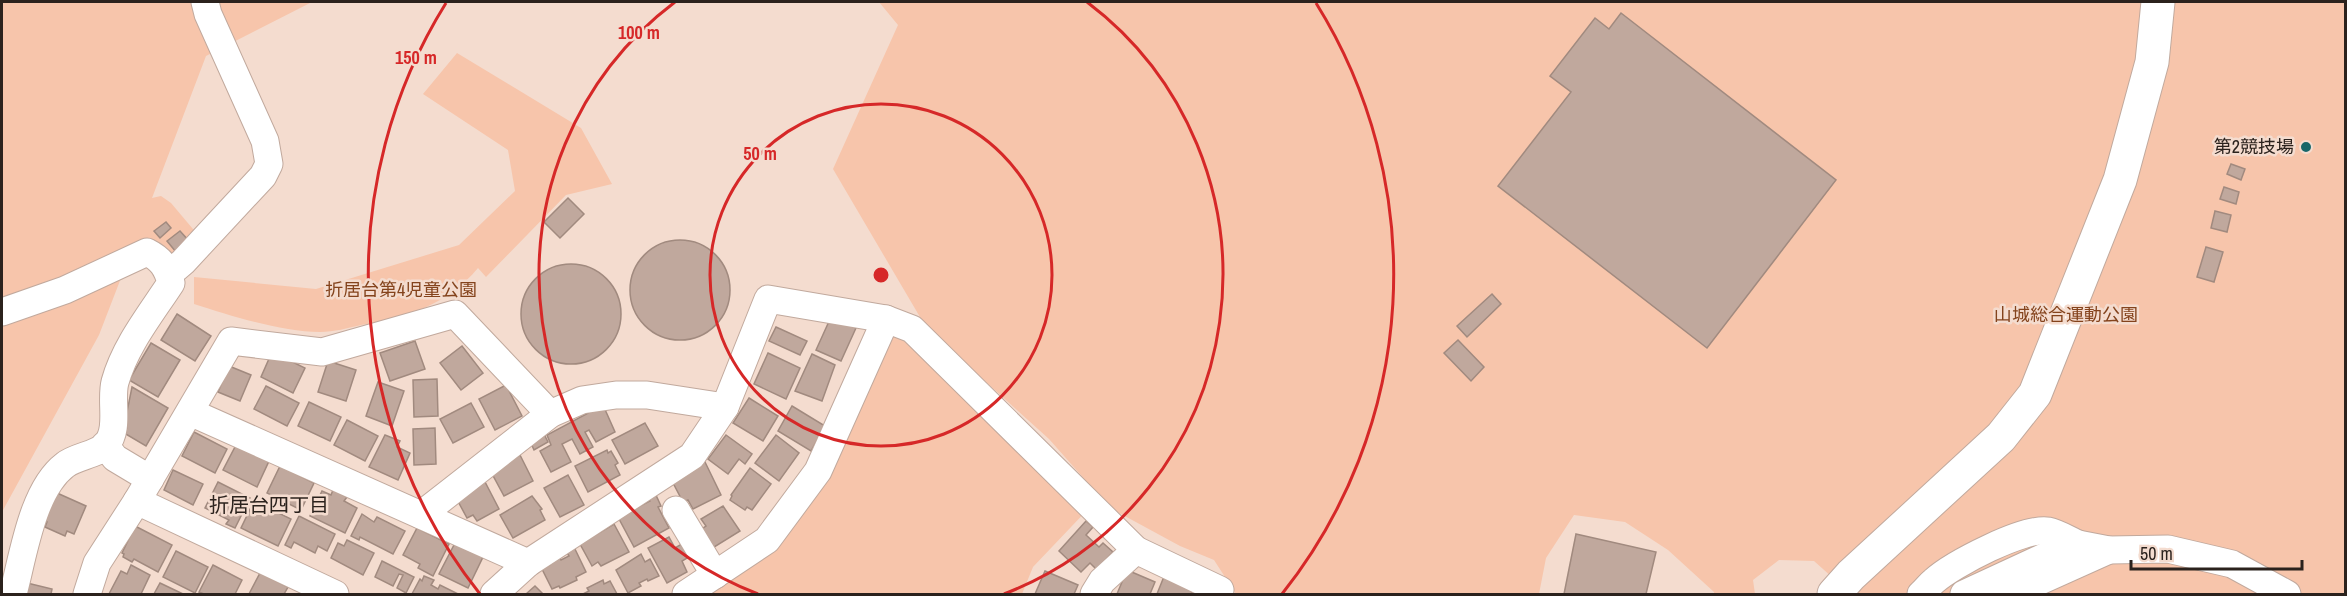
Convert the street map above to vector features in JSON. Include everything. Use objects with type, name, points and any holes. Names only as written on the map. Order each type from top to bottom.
[{"type":"street","points":[[168,270],[176,268],[183,262],[263,176],[269,164],[265,141],[208,14],[205,2]]},
{"type":"street","points":[[1834,594],[1851,575],[2001,437],[2035,394],[2120,180],[2152,62],[2158,2]]},
{"type":"street","points":[[2,312],[65,290],[147,252],[159,258],[168,270],[171,283],[122,362],[114,385],[112,431],[105,446],[65,464],[48,484],[34,516],[14,594]]},
{"type":"street","points":[[494,594],[528,563],[665,494],[725,406],[768,299],[886,319],[912,329],[1136,550],[1220,590],[1218,594]]},
{"type":"street","points":[[87,594],[97,563],[231,341],[322,352],[455,314],[550,414]]},
{"type":"street","points":[[686,594],[767,540],[818,471],[886,319]]},
{"type":"street","points":[[421,515],[550,414],[582,400],[647,395],[725,406]]},
{"type":"street","points":[[190,412],[528,563]]},
{"type":"street","points":[[105,446],[143,490],[335,594]]},
{"type":"street","points":[[665,494],[715,575]]},
{"type":"street","points":[[1922,594],[1945,572],[2017,536],[2033,531],[2049,531],[2071,541],[2109,550],[2168,549],[2232,564],[2288,594]]},
{"type":"street","points":[[1930,594],[2019,552],[2071,541]]},
{"type":"street","points":[[1964,594],[2059,550],[2071,541]]},
{"type":"street","points":[[1094,594],[1102,581],[1136,550]]},
{"type":"street","points":[[2011,594],[2109,550]]},
{"type":"street","points":[[2040,594],[2109,550]]},
{"type":"green space","points":[[2,2],[312,2],[206,56],[152,198],[161,196],[171,203],[198,235],[175,258],[149,238],[133,247],[99,335],[2,512]]},
{"type":"green space","name":"山城総合運動公園","points":[[879,2],[2345,2],[2345,594],[1851,594],[1814,561],[1779,560],[1753,580],[1755,594],[1714,594],[1668,550],[1625,522],[1574,515],[1546,558],[1539,594],[1236,594],[1214,560],[1180,546],[1110,508],[1049,439],[935,336],[1091,506],[1033,567],[1022,594],[686,594],[767,540],[886,319],[927,329],[833,169],[898,25]]},
{"type":"green space","name":"折居台第4児童公園","points":[[457,53],[581,128],[612,184],[566,195],[486,277],[478,268],[466,281],[439,300],[394,318],[336,331],[305,331],[257,323],[194,304],[194,277],[316,289],[459,245],[515,191],[508,150],[423,94]]},
{"type":"building","points":[[1621,13],[1836,180],[1707,348],[1498,186],[1571,92],[1550,76],[1595,18],[1609,29]]},
{"type":"building","points":[[2231,164],[2245,169],[2241,180],[2227,174]]},
{"type":"building","points":[[2224,187],[2239,192],[2236,204],[2220,199]]},
{"type":"building","points":[[568,198],[584,214],[560,238],[544,222]]},
{"type":"building","points":[[2215,211],[2231,215],[2227,232],[2211,228]]},
{"type":"building","points":[[166,222],[171,228],[160,238],[154,231]]},
{"type":"building","points":[[180,231],[189,241],[176,252],[167,241]]},
{"type":"building","points":[[680,240],[699,244],[715,255],[726,271],[730,290],[726,309],[715,325],[699,336],[680,340],[661,336],[645,325],[634,309],[630,290],[634,271],[645,255],[661,244]]},
{"type":"building","points":[[2206,247],[2223,252],[2214,282],[2197,277]]},
{"type":"building","points":[[571,264],[599,272],[613,286],[621,314],[613,342],[599,356],[571,364],[543,356],[529,342],[521,314],[529,286],[543,272]]},
{"type":"building","points":[[1492,294],[1501,304],[1467,337],[1457,326]]},
{"type":"building","points":[[177,314],[211,336],[195,361],[161,340]]},
{"type":"building","points":[[831,317],[856,328],[841,361],[816,350]]},
{"type":"building","points":[[776,327],[807,341],[800,355],[769,341]]},
{"type":"building","points":[[1458,340],[1484,367],[1471,381],[1444,353]]},
{"type":"building","points":[[415,341],[425,369],[390,381],[380,353]]},
{"type":"building","points":[[151,343],[180,360],[158,397],[129,380]]},
{"type":"building","points":[[462,346],[483,373],[461,390],[440,363]]},
{"type":"building","points":[[272,352],[305,368],[293,393],[261,377]]},
{"type":"building","points":[[768,353],[800,368],[786,399],[754,384]]},
{"type":"building","points":[[812,354],[835,365],[822,401],[795,391]]},
{"type":"building","points":[[328,361],[356,370],[346,401],[318,392]]},
{"type":"building","points":[[229,366],[251,375],[240,401],[218,392]]},
{"type":"building","points":[[437,379],[438,416],[414,417],[413,380]]},
{"type":"building","points":[[378,382],[404,391],[392,426],[366,416]]},
{"type":"building","points":[[506,385],[522,416],[495,430],[479,399]]},
{"type":"building","points":[[266,386],[299,403],[287,426],[254,409]]},
{"type":"building","points":[[132,387],[168,408],[146,446],[124,433],[127,428],[124,427]]},
{"type":"building","points":[[749,398],[778,416],[763,441],[733,423]]},
{"type":"building","points":[[309,402],[341,417],[330,441],[298,426]]},
{"type":"building","points":[[471,403],[484,427],[453,443],[440,419]]},
{"type":"building","points":[[603,405],[615,432],[596,442],[589,430],[585,432],[593,447],[580,454],[572,439],[562,444],[571,462],[551,472],[540,451],[551,445],[547,435]]},
{"type":"building","points":[[792,406],[825,426],[811,451],[778,431]]},
{"type":"building","points":[[347,420],[378,436],[365,461],[334,445]]},
{"type":"building","points":[[645,423],[658,446],[625,464],[612,440]]},
{"type":"building","points":[[435,428],[436,464],[414,465],[413,429]]},
{"type":"building","points":[[194,432],[227,449],[215,473],[182,456]]},
{"type":"building","points":[[544,434],[548,442],[534,450],[530,441]]},
{"type":"building","points":[[385,435],[400,441],[397,447],[410,453],[398,480],[369,467]]},
{"type":"building","points":[[726,435],[752,454],[745,464],[739,459],[728,474],[708,459]]},
{"type":"building","points":[[776,435],[799,453],[779,481],[755,463]]},
{"type":"building","points":[[236,445],[269,461],[257,487],[223,470]]},
{"type":"building","points":[[607,450],[608,453],[611,451],[618,463],[615,465],[620,475],[588,492],[575,466]]},
{"type":"building","points":[[520,455],[533,481],[504,496],[490,470]]},
{"type":"building","points":[[704,460],[721,495],[693,509],[688,500],[683,502],[672,481]]},
{"type":"building","points":[[280,466],[314,483],[301,510],[267,493]]},
{"type":"building","points":[[750,468],[771,484],[752,510],[747,507],[745,510],[730,500],[731,495]]},
{"type":"building","points":[[173,470],[203,484],[193,505],[164,490]]},
{"type":"building","points":[[568,475],[584,505],[560,517],[544,488]]},
{"type":"building","points":[[483,478],[499,509],[477,521],[473,515],[467,518],[454,494]]},
{"type":"building","points":[[218,482],[250,498],[235,528],[226,524],[229,520],[205,508]]},
{"type":"building","points":[[333,490],[347,497],[344,501],[357,508],[345,533],[310,516],[322,491],[331,495]]},
{"type":"building","points":[[57,493],[86,506],[74,534],[67,531],[65,536],[45,527],[47,522],[44,521]]},
{"type":"building","points":[[655,493],[661,506],[658,507],[669,528],[634,547],[618,517],[650,501],[648,497]]},
{"type":"building","points":[[532,496],[542,509],[540,510],[545,520],[513,538],[500,515]]},
{"type":"building","points":[[254,501],[291,519],[278,546],[241,528]]},
{"type":"building","points":[[723,506],[740,531],[711,549],[700,530],[706,526],[701,519]]},
{"type":"building","points":[[362,514],[374,522],[377,517],[405,531],[393,554],[360,537],[359,540],[351,536]]},
{"type":"building","points":[[299,516],[335,534],[327,551],[318,546],[315,553],[294,542],[291,548],[285,545]]},
{"type":"building","points":[[1086,521],[1093,527],[1086,535],[1099,547],[1103,543],[1113,552],[1096,569],[1090,563],[1081,572],[1059,551]]},
{"type":"building","points":[[614,524],[629,552],[601,566],[598,562],[592,566],[580,544]]},
{"type":"building","points":[[135,526],[172,545],[158,572],[134,559],[132,562],[123,557],[122,553]]},
{"type":"building","points":[[417,528],[449,544],[433,576],[418,568],[420,564],[403,555]]},
{"type":"building","points":[[1576,534],[1656,552],[1646,594],[1564,594]]},
{"type":"building","points":[[669,537],[675,548],[687,541],[694,554],[682,561],[687,572],[667,583],[648,548]]},
{"type":"building","points":[[347,540],[374,553],[363,575],[331,558],[338,543],[344,546]]},
{"type":"building","points":[[455,543],[483,557],[468,588],[439,574]]},
{"type":"building","points":[[574,547],[586,572],[576,577],[577,580],[552,589],[542,569],[550,565],[548,561],[559,556],[561,560],[569,556],[566,551]]},
{"type":"building","points":[[176,551],[208,567],[195,593],[163,577]]},
{"type":"building","points":[[641,554],[645,562],[650,559],[659,576],[639,583],[641,586],[628,593],[616,570]]},
{"type":"building","points":[[382,561],[414,577],[406,593],[397,588],[403,575],[399,574],[393,586],[375,577]]},
{"type":"building","points":[[131,565],[150,575],[141,594],[109,594],[121,571],[127,574]]},
{"type":"building","points":[[213,565],[242,580],[235,594],[199,592]]},
{"type":"building","points":[[1127,570],[1155,582],[1150,594],[1117,594]]},
{"type":"building","points":[[1045,571],[1078,585],[1074,594],[1035,594]]},
{"type":"building","points":[[260,573],[288,587],[284,594],[249,594]]},
{"type":"building","points":[[1165,574],[1195,586],[1191,594],[1157,594]]},
{"type":"building","points":[[424,576],[434,580],[431,585],[438,589],[440,585],[458,594],[412,594]]},
{"type":"building","points":[[603,580],[604,584],[610,581],[617,594],[583,594],[589,591],[587,588]]},
{"type":"building","points":[[23,582],[52,589],[51,594],[20,594]]},
{"type":"building","points":[[160,583],[183,594],[154,594]]},
{"type":"building","points":[[535,586],[543,594],[526,594]]},
{"type":"place","name":"第2競技場","points":[[2306,147]]},
{"type":"district","name":"折居台四丁目","points":[[269,505]]}]
